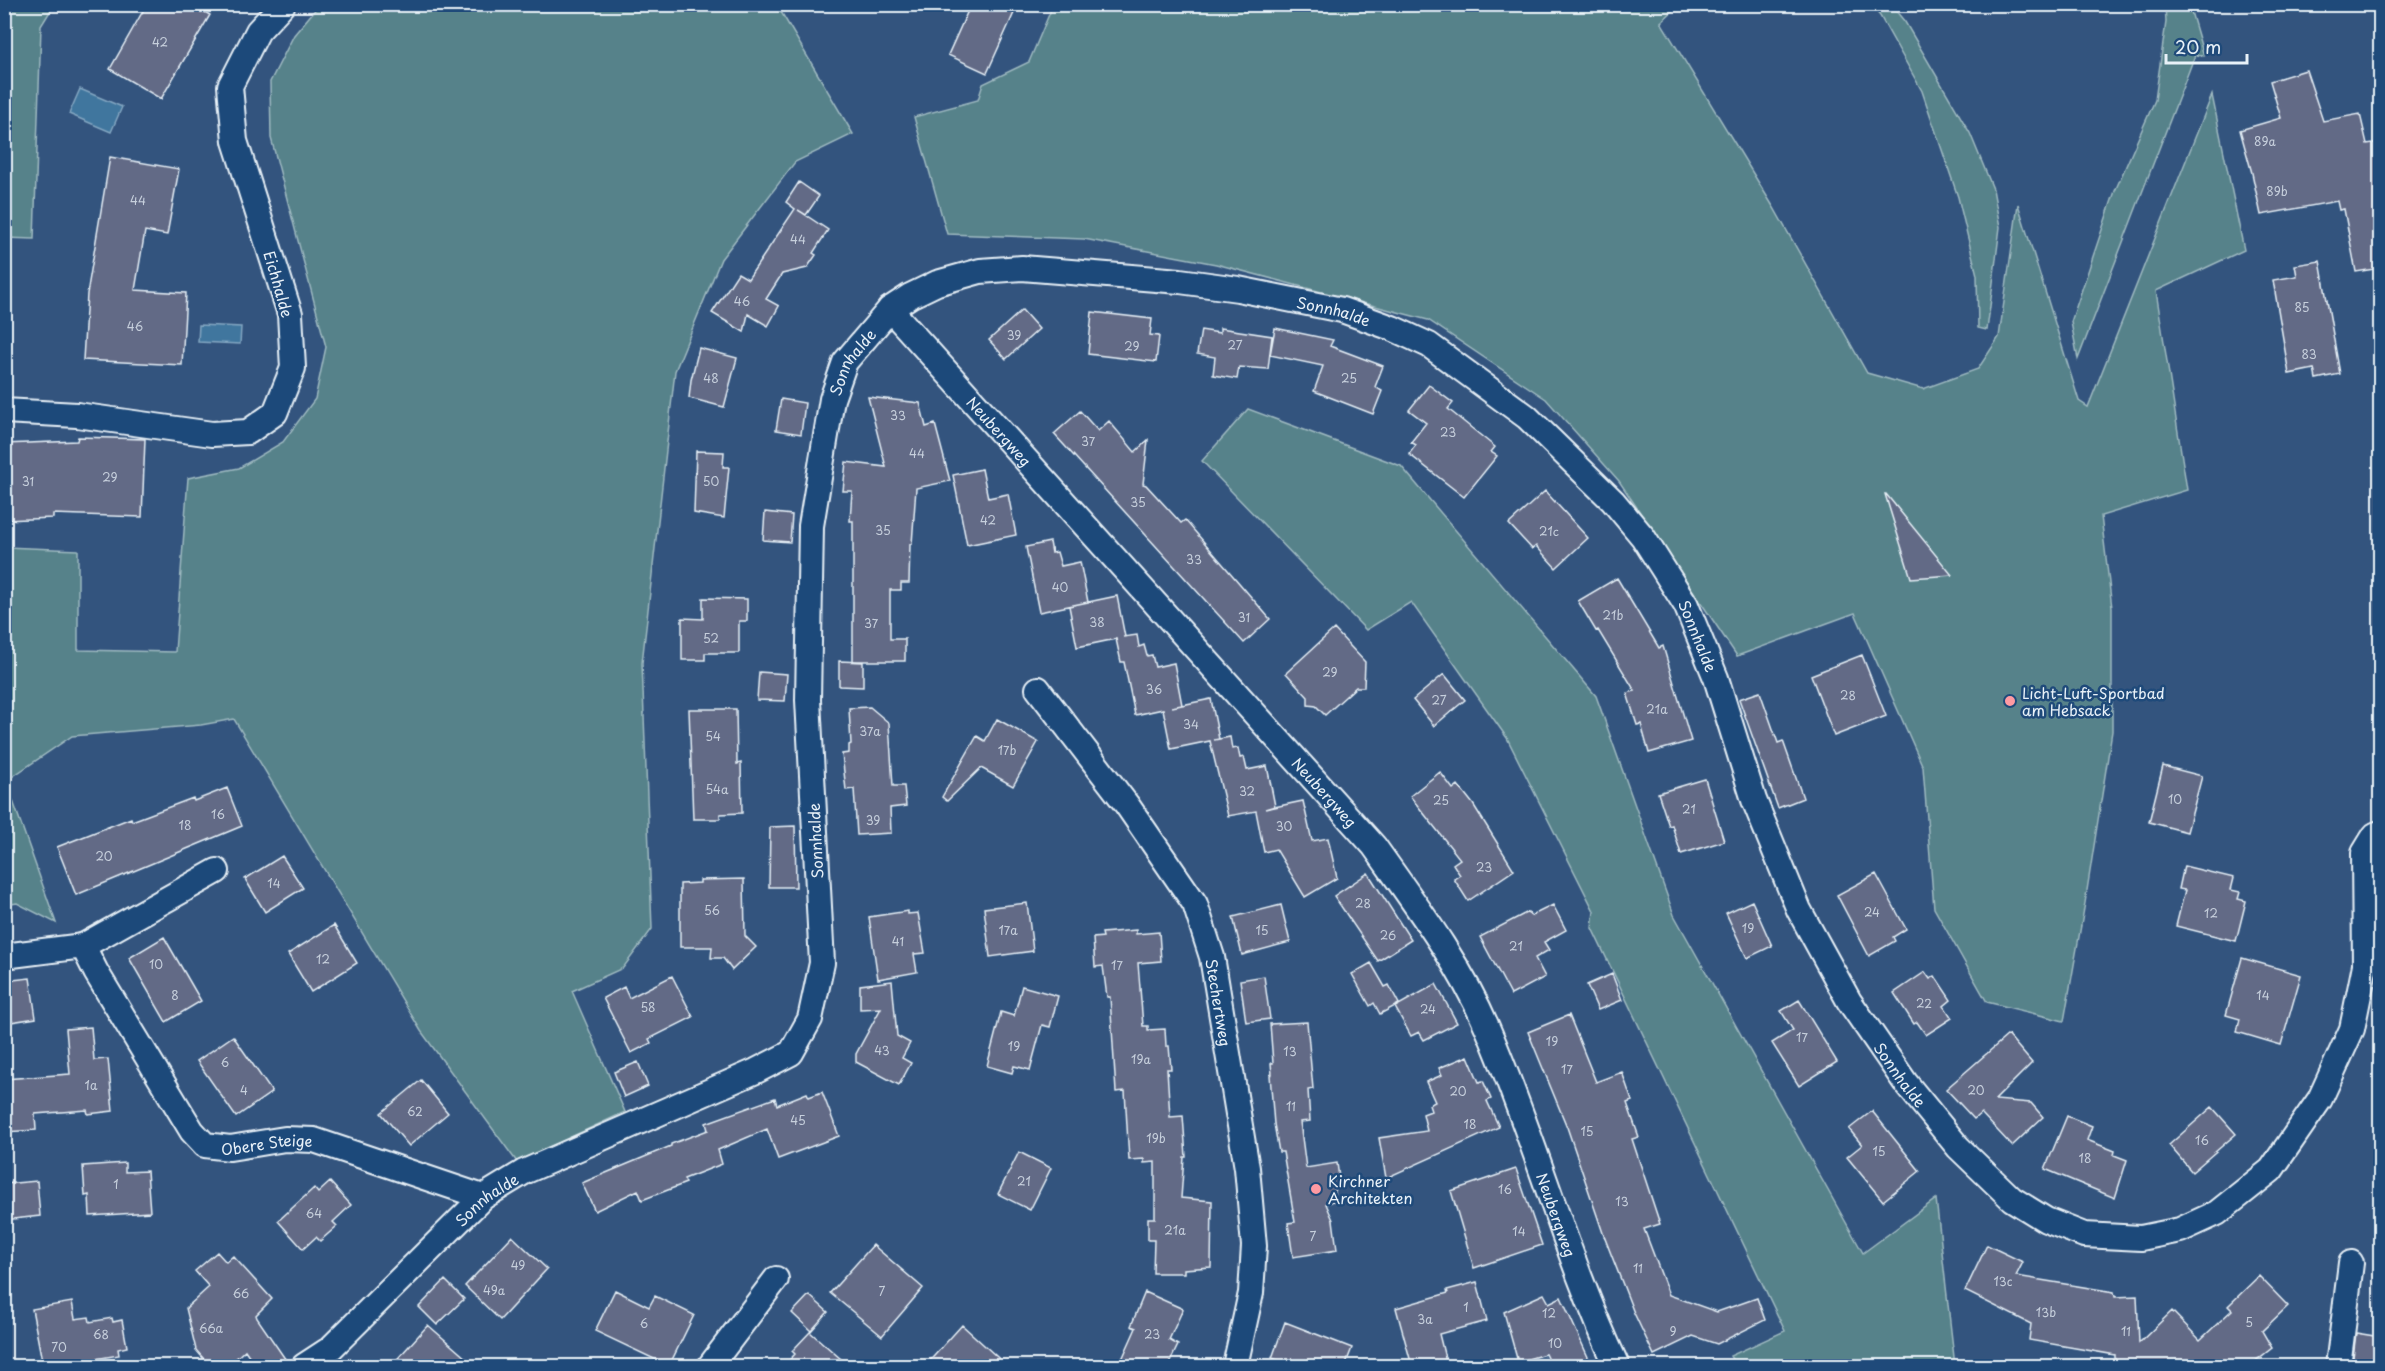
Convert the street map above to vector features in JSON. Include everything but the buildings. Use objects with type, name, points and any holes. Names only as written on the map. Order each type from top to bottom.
[{"type":"street","name":"Eichhalde","points":[[4,411],[77,415],[212,434],[248,432],[275,412],[293,368],[290,314],[235,141],[230,86],[258,31],[283,4]]},
{"type":"street","name":"Sonnhalde","points":[[304,1366],[330,1349],[483,1197],[524,1172],[756,1071],[791,1053],[810,1018],[822,963],[808,700],[810,526],[832,399],[845,362],[890,309],[910,296],[938,283],[980,271],[1022,268],[1180,281],[1238,289],[1342,310],[1392,328],[1429,345],[1527,417],[1613,501],[1643,537],[1686,605],[1716,678],[1754,800],[1799,910],[1849,1001],[1905,1082],[1958,1148],[2012,1199],[2046,1220],[2084,1234],[2140,1238],[2180,1230],[2217,1213],[2271,1170],[2320,1099],[2352,1029],[2365,965],[2364,853],[2375,835],[2380,833]]},
{"type":"street","name":"Neubergweg","points":[[890,309],[1374,846],[1434,932],[1486,1025],[1601,1331],[1617,1366]]},
{"type":"street","name":"Stechertweg","points":[[1038,689],[1127,805],[1195,904],[1212,957],[1247,1168],[1254,1246],[1251,1293],[1234,1366]]},
{"type":"street","points":[[4,956],[83,946],[217,872]]},
{"type":"street","name":"Obere Steige","points":[[83,946],[96,972],[192,1131],[205,1145],[230,1148],[285,1139],[314,1140],[483,1197]]},
{"type":"street","points":[[2338,1366],[2351,1263]]},
{"type":"street","points":[[710,1366],[776,1279]]},
{"type":"green space","points":[[5,4],[54,5],[41,26],[34,239],[5,238]]},
{"type":"green space","points":[[319,5],[777,5],[853,134],[795,162],[721,259],[675,371],[642,663],[652,929],[623,968],[572,991],[625,1112],[517,1162],[421,1031],[234,719],[201,725],[72,736],[6,781],[56,923],[17,903],[5,905],[5,547],[78,550],[78,650],[175,652],[188,478],[239,468],[283,442],[315,399],[326,347],[271,138],[270,82],[294,35]]},
{"type":"green space","points":[[1053,5],[1679,5],[1661,22],[1774,208],[1867,373],[1923,389],[1978,369],[1999,337],[2018,204],[2079,401],[2088,407],[2212,95],[2244,250],[2156,291],[2187,490],[2101,516],[2112,608],[2112,731],[2064,1021],[1987,1002],[1934,908],[1923,767],[1855,613],[1737,656],[1619,481],[1546,399],[1428,320],[1216,264],[1084,239],[947,234],[914,117],[978,100],[983,84],[1029,62]]},
{"type":"green space","points":[[1871,5],[1891,5],[1905,22],[1970,133],[1993,189],[2000,227],[1987,330],[1978,328],[1977,275],[1958,197],[1922,91],[1880,16]]},
{"type":"green space","points":[[2165,5],[2189,5],[2204,56],[2195,55],[2078,359],[2071,322],[2115,191],[2155,100],[2166,22]]},
{"type":"green space","points":[[1248,409],[1401,466],[1596,696],[1674,915],[1863,1253],[1936,1199],[1955,1366],[1736,1366],[1730,1356],[1785,1331],[1592,928],[1594,911],[1507,738],[1411,602],[1366,630],[1202,461]]},
{"type":"water","points":[[80,89],[122,107],[111,132],[69,114]]},
{"type":"water","points":[[199,325],[241,327],[240,344],[198,342]]},
{"type":"place","name":"Licht-Luft-Sportbad am Hebsack","points":[[2010,701]]},
{"type":"place","name":"Kirchner Architekten","points":[[1316,1189]]}]
